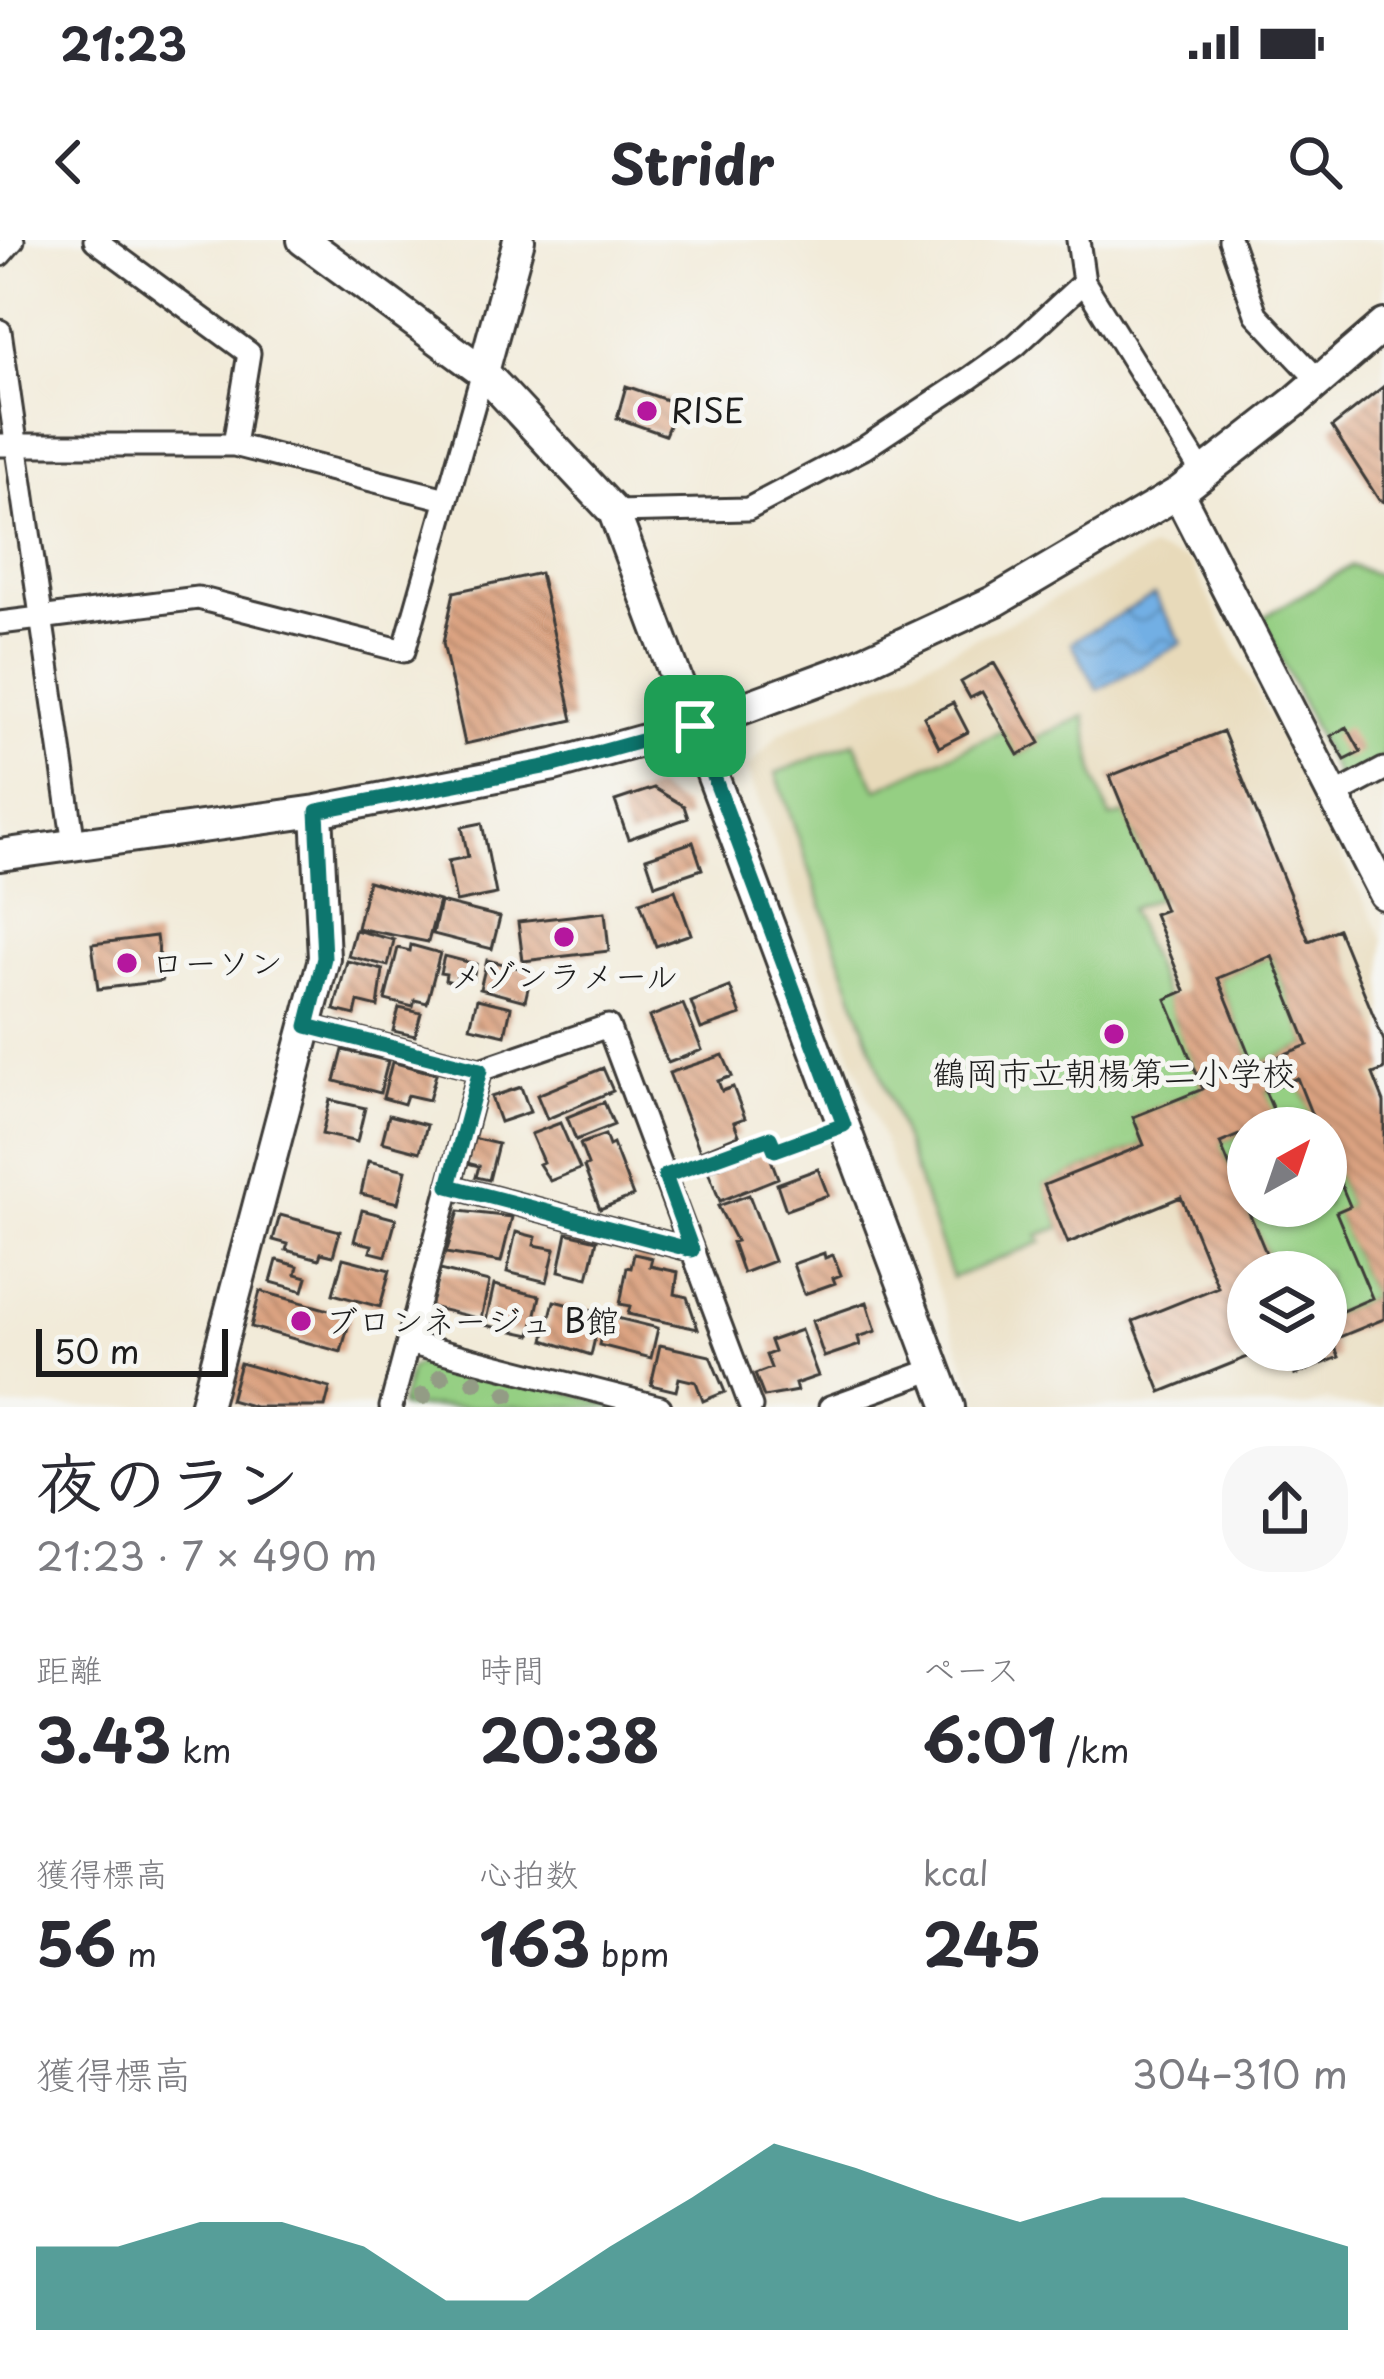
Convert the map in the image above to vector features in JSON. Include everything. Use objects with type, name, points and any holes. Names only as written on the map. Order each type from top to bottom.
[{"type":"street","points":[[0,254],[13,240]]},
{"type":"street","points":[[94,240],[249,353],[234,446]]},
{"type":"street","points":[[304,240],[483,372],[614,512],[949,1407]]},
{"type":"street","points":[[0,622],[198,598],[404,652],[519,240]]},
{"type":"street","points":[[1078,240],[1084,282],[1203,474]]},
{"type":"street","points":[[1230,240],[1256,314],[1319,381]]},
{"type":"street","points":[[614,512],[748,509],[864,448],[970,378],[1016,346],[1084,282]]},
{"type":"street","points":[[0,855],[317,811],[554,765],[695,726],[846,670],[995,601],[1178,494],[1384,325]]},
{"type":"street","points":[[0,331],[8,444],[74,845]]},
{"type":"street","points":[[8,444],[234,446],[446,499]]},
{"type":"street","points":[[1178,494],[1384,894]]},
{"type":"street","points":[[1335,795],[1384,769]]},
{"type":"street","points":[[205,1407],[324,958],[317,811]]},
{"type":"street","points":[[307,1026],[480,1070],[608,1026],[751,1407]]},
{"type":"street","points":[[391,1407],[480,1070]]},
{"type":"street","points":[[449,1186],[692,1250]]},
{"type":"street","points":[[408,1342],[660,1407]]},
{"type":"street","points":[[830,1407],[934,1369]]},
{"type":"lane","points":[[665,1176],[770,1138],[775,1150],[844,1125]]},
{"type":"shaded area","name":"鶴岡市立朝楊第二小学校","points":[[1151,549],[1190,561],[1384,940],[1384,1407],[1352,1407],[1326,1400],[1308,1407],[981,1407],[747,769],[780,733]]},
{"type":"green space","points":[[1351,566],[1384,577],[1384,758],[1339,782],[1262,618]]},
{"type":"green space","points":[[1085,716],[1095,776],[1110,818],[1126,814],[1160,897],[1130,909],[1203,1089],[1134,1117],[1144,1145],[1045,1185],[1061,1227],[1038,1235],[1042,1242],[952,1278],[776,773],[854,742],[877,789],[1004,730],[1019,755],[1039,743],[1036,738]]},
{"type":"green space","points":[[1272,956],[1308,1045],[1254,1066],[1218,978]]},
{"type":"green space","points":[[1297,1078],[1309,1107],[1272,1107],[1265,1091]]},
{"type":"green space","points":[[1255,1227],[1343,1227],[1372,1298],[1347,1309],[1347,1251],[1265,1251]]},
{"type":"green space","points":[[433,1357],[624,1407],[400,1407],[410,1368]]},
{"type":"water","points":[[1154,595],[1182,643],[1098,690],[1071,642]]},
{"type":"building","name":"RISE","points":[[626,386],[678,404],[665,435],[617,418]]},
{"type":"building","points":[[1384,386],[1384,502],[1332,427]]},
{"type":"building","points":[[540,573],[573,720],[465,744],[443,643],[454,592]]},
{"type":"building","points":[[994,663],[1040,743],[1018,755],[982,692],[970,698],[961,682]]},
{"type":"building","points":[[953,703],[968,732],[939,747],[924,717]]},
{"type":"building","points":[[1347,727],[1361,752],[1345,760],[1331,736]]},
{"type":"building","points":[[1223,731],[1309,941],[1338,929],[1384,1041],[1384,1070],[1373,1074],[1384,1102],[1384,1319],[1347,1334],[1347,1309],[1372,1298],[1342,1227],[1347,1227],[1350,1206],[1347,1107],[1309,1107],[1297,1078],[1265,1091],[1272,1107],[1227,1107],[1227,1140],[1220,1143],[1227,1160],[1227,1227],[1255,1227],[1265,1251],[1227,1251],[1227,1365],[1161,1392],[1133,1321],[1218,1287],[1181,1197],[1068,1243],[1044,1185],[1144,1145],[1133,1117],[1203,1089],[1166,999],[1185,991],[1154,914],[1165,910],[1110,776]],"holes":[[[1272,956],[1308,1045],[1254,1066],[1218,978]]]},
{"type":"building","points":[[654,788],[684,806],[688,818],[628,839],[615,801]]},
{"type":"building","points":[[482,823],[496,894],[456,902],[448,861],[468,857],[462,827]]},
{"type":"building","points":[[693,842],[702,869],[655,885],[646,858]]},
{"type":"building","points":[[368,881],[439,901],[428,942],[357,928]]},
{"type":"building","points":[[675,890],[691,934],[656,946],[640,902]]},
{"type":"building","points":[[440,902],[500,917],[492,949],[433,934]]},
{"type":"building","name":"メゾンラメール","points":[[605,912],[609,951],[523,961],[518,922]]},
{"type":"building","points":[[355,930],[394,940],[388,966],[348,956]]},
{"type":"building","name":"ローソン","points":[[156,936],[162,981],[98,989],[92,944]]},
{"type":"building","points":[[411,945],[440,953],[427,1003],[415,1000],[413,1007],[385,1000],[398,948],[410,951]]},
{"type":"building","points":[[444,956],[476,964],[473,979],[445,980],[446,974],[440,973]]},
{"type":"building","points":[[487,960],[532,971],[525,1001],[480,989]]},
{"type":"building","points":[[347,961],[383,970],[378,1007],[358,1002],[355,1015],[334,1010]]},
{"type":"building","points":[[730,987],[741,1015],[701,1029],[691,1002]]},
{"type":"building","points":[[477,999],[511,1007],[505,1035],[470,1027]]},
{"type":"building","points":[[683,1004],[702,1050],[668,1063],[649,1017]]},
{"type":"building","points":[[399,1008],[421,1013],[415,1036],[393,1031]]},
{"type":"building","points":[[343,1050],[388,1061],[380,1093],[335,1081]]},
{"type":"building","points":[[723,1055],[732,1076],[718,1081],[722,1091],[733,1087],[745,1118],[734,1122],[739,1135],[700,1151],[669,1073]]},
{"type":"building","points":[[392,1062],[436,1074],[429,1100],[407,1095],[404,1104],[383,1098]]},
{"type":"building","points":[[603,1068],[613,1091],[547,1119],[537,1095]]},
{"type":"building","points":[[521,1087],[530,1112],[500,1122],[491,1097]]},
{"type":"building","points":[[330,1100],[365,1108],[357,1142],[322,1134]]},
{"type":"building","points":[[604,1102],[614,1125],[576,1140],[567,1117]]},
{"type":"building","points":[[389,1115],[427,1125],[420,1152],[382,1142]]},
{"type":"building","points":[[560,1123],[580,1169],[550,1181],[539,1164],[543,1162],[531,1134]]},
{"type":"building","points":[[605,1135],[633,1196],[600,1209],[580,1144]]},
{"type":"building","points":[[473,1138],[498,1144],[489,1180],[476,1177],[479,1166],[467,1163]]},
{"type":"building","points":[[767,1149],[778,1178],[720,1201],[708,1171]]},
{"type":"building","points":[[368,1161],[406,1170],[398,1203],[361,1194]]},
{"type":"building","points":[[818,1169],[828,1195],[786,1210],[777,1184]]},
{"type":"building","points":[[749,1195],[774,1261],[743,1273],[732,1242],[736,1241],[718,1206]]},
{"type":"building","points":[[362,1210],[396,1219],[386,1256],[370,1252],[372,1245],[354,1241]]},
{"type":"building","points":[[459,1211],[512,1217],[501,1262],[446,1253]]},
{"type":"building","points":[[280,1215],[340,1231],[333,1256],[321,1253],[319,1259],[286,1250],[288,1244],[273,1240]]},
{"type":"building","points":[[516,1232],[536,1237],[534,1245],[555,1249],[547,1282],[507,1272]]},
{"type":"building","points":[[567,1233],[597,1240],[588,1278],[559,1271]]},
{"type":"building","points":[[824,1253],[825,1258],[833,1255],[841,1275],[833,1278],[835,1283],[804,1294],[793,1264]]},
{"type":"building","points":[[634,1254],[652,1258],[650,1266],[678,1272],[675,1294],[687,1297],[698,1329],[628,1314],[630,1306],[620,1304]]},
{"type":"building","points":[[343,1258],[390,1270],[380,1307],[333,1294]]},
{"type":"building","points":[[277,1260],[298,1266],[296,1274],[307,1277],[303,1291],[271,1282]]},
{"type":"building","points":[[440,1270],[489,1282],[481,1319],[430,1307]]},
{"type":"building","points":[[494,1285],[540,1296],[531,1335],[485,1325]]},
{"type":"building","name":"ブロンネージュ B館","points":[[260,1291],[351,1316],[341,1352],[251,1327]]},
{"type":"building","points":[[554,1301],[601,1313],[591,1355],[544,1340]]},
{"type":"building","points":[[867,1302],[876,1331],[858,1337],[860,1345],[824,1357],[812,1321]]},
{"type":"building","points":[[605,1315],[658,1328],[651,1358],[599,1345]]},
{"type":"building","points":[[801,1330],[818,1376],[795,1384],[797,1391],[764,1397],[755,1374],[771,1368],[766,1355],[774,1352],[770,1341]]},
{"type":"building","points":[[660,1345],[710,1356],[725,1392],[703,1401],[696,1382],[679,1378],[676,1391],[651,1385]]},
{"type":"building","points":[[240,1363],[330,1388],[325,1407],[255,1407],[230,1400]]},
{"type":"place","name":"RISE","points":[[647,411]]},
{"type":"place","name":"メゾンラメール","points":[[564,937]]},
{"type":"place","name":"ローソン","points":[[127,963]]},
{"type":"place","name":"鶴岡市立朝楊第二小学校","points":[[1114,1034]]},
{"type":"place","name":"ブロンネージュ B館","points":[[301,1321]]},
{"type":"route","points":[[695,726],[844,1125],[775,1150],[770,1138],[665,1176],[692,1250],[449,1186],[480,1070],[307,1026],[324,958],[317,811],[554,765],[695,726]]}]
